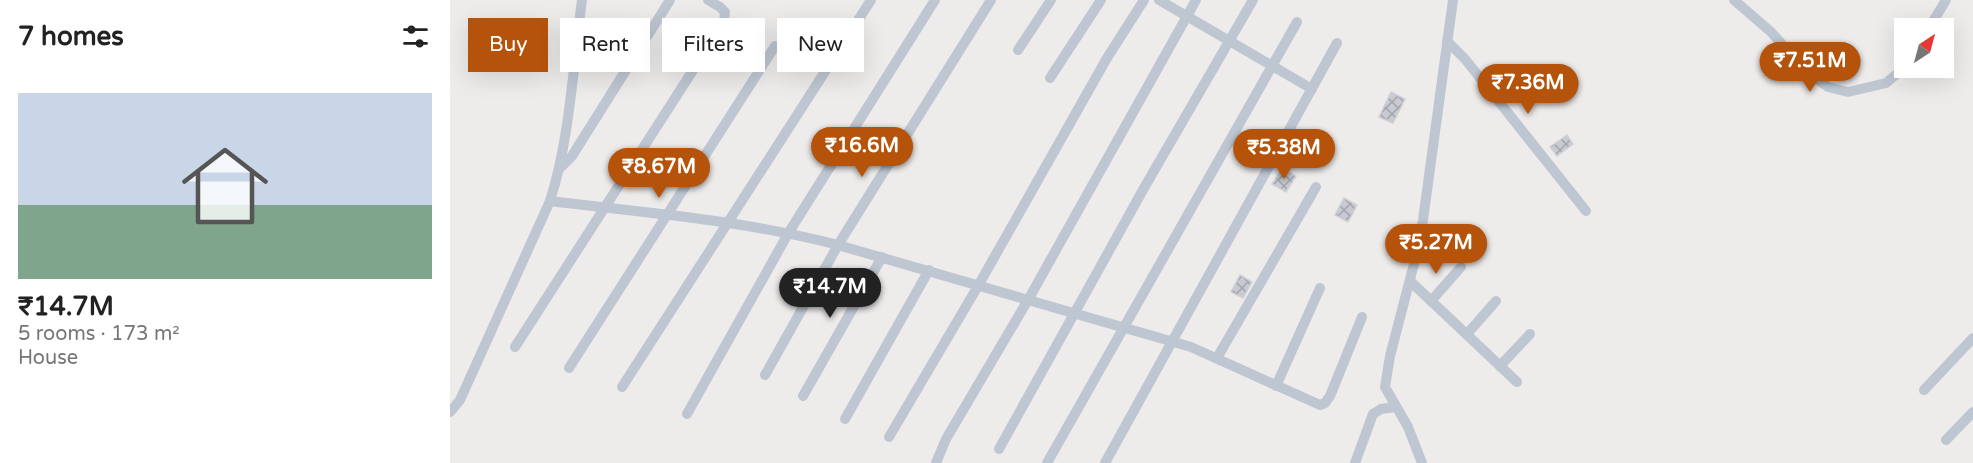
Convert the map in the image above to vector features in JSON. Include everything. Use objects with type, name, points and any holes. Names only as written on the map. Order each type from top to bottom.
[{"type":"street","points":[[450,412],[460,400],[550,201],[560,168],[582,0]]},
{"type":"street","points":[[560,168],[572,156],[670,0]]},
{"type":"street","points":[[515,346],[724,22],[725,12],[708,0]]},
{"type":"street","points":[[622,387],[871,0]]},
{"type":"street","points":[[687,414],[789,232],[935,0]]},
{"type":"street","points":[[765,375],[838,245],[991,0]]},
{"type":"street","points":[[1018,50],[1051,0]]},
{"type":"street","points":[[1050,78],[1101,0]]},
{"type":"street","points":[[889,437],[978,286],[1107,58],[1144,0]]},
{"type":"street","points":[[1159,0],[1312,89]]},
{"type":"street","points":[[936,463],[946,439],[1028,300],[1196,0]]},
{"type":"street","points":[[999,449],[1144,188],[1253,0]]},
{"type":"street","points":[[1422,463],[1408,427],[1385,387],[1390,356],[1423,220],[1453,0]]},
{"type":"street","points":[[1734,0],[1771,32],[1808,73],[1827,87],[1848,92],[1886,83],[1894,76]]},
{"type":"street","points":[[1935,18],[1946,0]]},
{"type":"street","points":[[1047,463],[1297,22]]},
{"type":"street","points":[[1447,40],[1586,211]]},
{"type":"street","points":[[1105,463],[1338,44]]},
{"type":"street","points":[[568,368],[775,46]]},
{"type":"street","points":[[1216,358],[1316,187]]},
{"type":"street","points":[[550,201],[727,222],[789,232],[1173,341],[1320,405],[1325,403],[1362,317]]},
{"type":"street","points":[[803,396],[882,257]]},
{"type":"street","points":[[1431,301],[1461,267]]},
{"type":"street","points":[[845,419],[929,270]]},
{"type":"street","points":[[1410,281],[1517,381]]},
{"type":"street","points":[[1276,386],[1320,288]]},
{"type":"street","points":[[1467,334],[1496,301]]},
{"type":"street","points":[[1500,366],[1530,334]]},
{"type":"street","points":[[1924,390],[1973,338]]},
{"type":"street","points":[[1355,463],[1373,414],[1381,409],[1396,406]]},
{"type":"street","points":[[1946,440],[1973,412]]},
{"type":"building","points":[[1391,92],[1405,99],[1393,123],[1379,117]]},
{"type":"building","points":[[1567,135],[1573,144],[1557,156],[1550,147]]},
{"type":"building","points":[[1282,168],[1296,176],[1286,192],[1272,184]]},
{"type":"building","points":[[1344,198],[1357,205],[1348,222],[1335,215]]},
{"type":"building","points":[[1240,275],[1252,282],[1243,298],[1231,292]]}]
